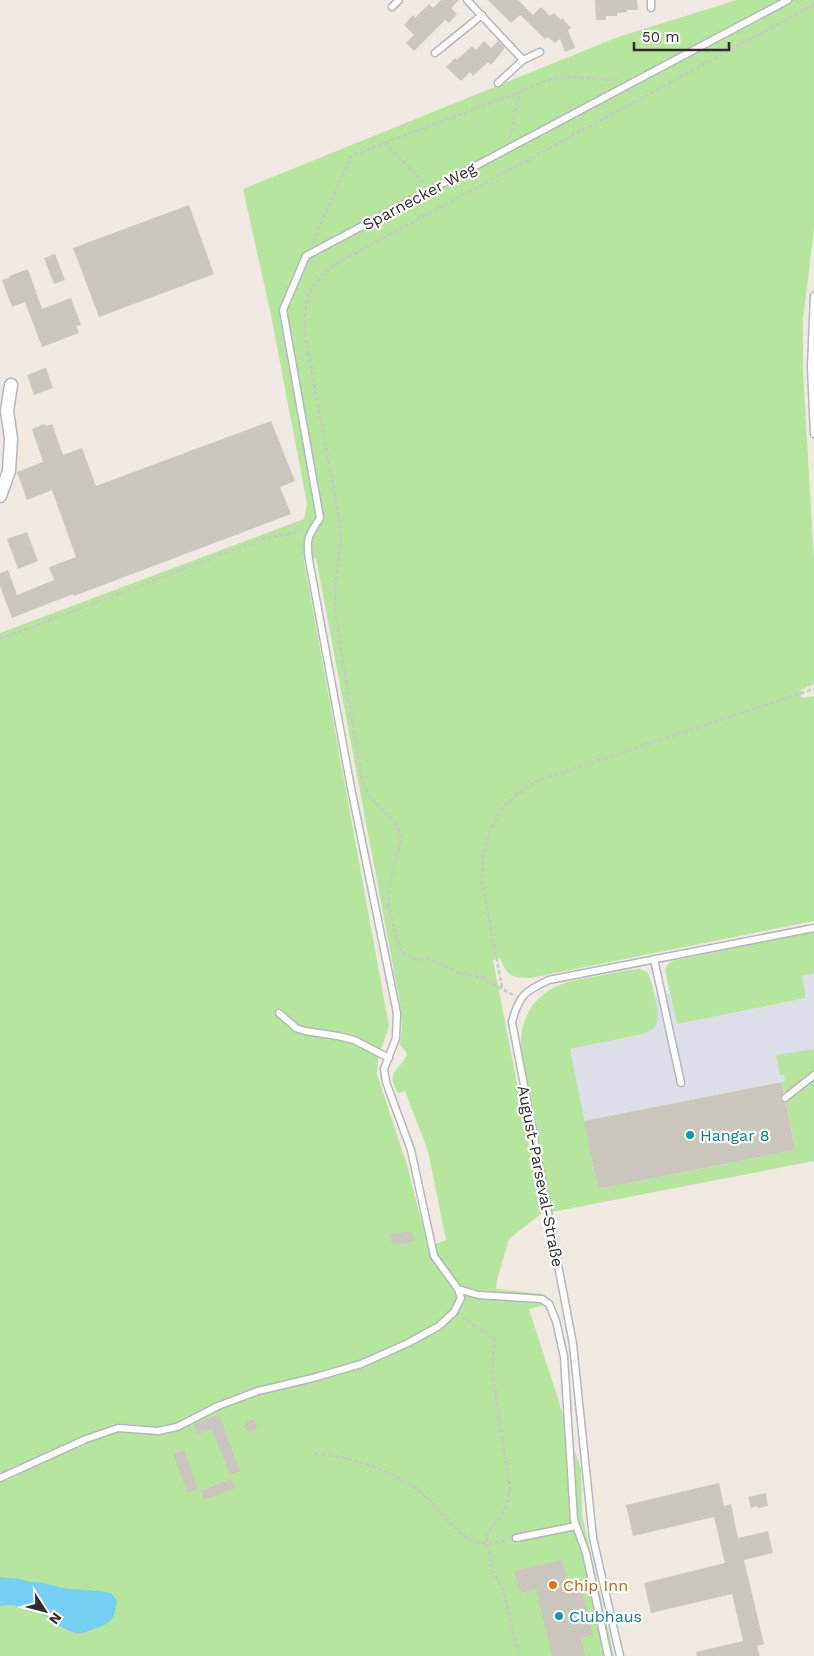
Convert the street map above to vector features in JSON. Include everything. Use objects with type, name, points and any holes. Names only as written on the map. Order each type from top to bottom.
[{"type":"street","points":[[0,496],[9,471],[11,439],[7,411],[11,385]]},
{"type":"lane","points":[[392,7],[399,0]]},
{"type":"lane","points":[[467,0],[523,60]]},
{"type":"lane","points":[[651,0],[651,8]]},
{"type":"lane","name":"Sparnecker Weg","points":[[306,256],[788,0]]},
{"type":"lane","points":[[435,53],[482,15]]},
{"type":"lane","points":[[498,83],[523,60],[540,52]]},
{"type":"lane","points":[[0,1478],[86,1439],[118,1428],[158,1431],[176,1427],[218,1406],[258,1391],[361,1364],[408,1343],[439,1326],[454,1312],[461,1298],[458,1290],[434,1256],[411,1150],[386,1082],[384,1070],[396,1038],[397,1013],[351,788],[309,560],[307,544],[309,534],[320,518],[283,310],[306,256]]},
{"type":"lane","points":[[814,296],[811,367],[814,434]]},
{"type":"lane","points":[[520,1000],[527,990],[549,980],[814,928]]},
{"type":"lane","points":[[654,959],[681,1083]]},
{"type":"lane","name":"August-Parseval-Straße","points":[[520,1000],[515,1008],[512,1022],[573,1344],[593,1538],[620,1656]]},
{"type":"lane","points":[[279,1013],[296,1028],[305,1032],[354,1040],[390,1058]]},
{"type":"lane","points":[[785,1098],[814,1076]]},
{"type":"lane","points":[[458,1290],[478,1295],[542,1299],[549,1304],[556,1321],[564,1357],[574,1520],[586,1553],[608,1656]]},
{"type":"lane","points":[[516,1538],[576,1526]]},
{"type":"path","points":[[520,1000],[483,978],[457,972],[430,958],[417,960],[402,953],[397,941],[388,906],[389,886],[401,840],[398,826],[369,796],[363,783],[334,612],[341,542],[339,518],[305,335],[304,312],[310,291],[319,278],[334,265],[797,14],[814,3]]},
{"type":"path","points":[[306,256],[352,156],[560,76],[638,81]]},
{"type":"path","points":[[507,149],[520,91]]},
{"type":"path","points":[[386,142],[430,189]]},
{"type":"path","points":[[0,639],[259,540],[303,531],[309,534]]},
{"type":"path","points":[[502,988],[482,882],[483,856],[490,832],[501,810],[518,794],[539,780],[814,689]]},
{"type":"path","points":[[454,1312],[495,1339],[492,1363],[493,1378],[510,1489],[507,1504],[501,1516],[486,1535],[492,1570],[504,1592],[519,1656]]},
{"type":"path","points":[[315,1454],[361,1462],[412,1485],[427,1496],[454,1528],[465,1537],[487,1545],[516,1538]]},
{"type":"shaded area","points":[[814,973],[814,1049],[777,1056],[780,1075],[784,1075],[785,1081],[584,1121],[570,1049],[642,1034],[657,1012],[654,996],[670,993],[677,1024],[806,998],[802,975]]},
{"type":"green space","points":[[737,0],[814,0],[814,228],[803,320],[803,371],[814,560],[814,684],[801,690],[801,698],[814,696],[814,921],[531,978],[515,977],[508,973],[500,958],[493,960],[542,1213],[509,1239],[496,1289],[542,1294],[549,1304],[529,1309],[581,1470],[582,1515],[614,1656],[0,1656],[0,633],[304,519],[307,504],[271,315],[243,189],[618,37]],"holes":[[[316,558],[400,1003],[402,1027],[400,1045],[407,1055],[394,1072],[394,1086],[398,1093],[405,1091],[428,1151],[446,1240],[428,1247],[407,1165],[377,1074],[378,1058],[389,1026],[304,561]]]},
{"type":"green space","points":[[814,932],[814,973],[802,976],[806,998],[677,1024],[665,970],[672,961]]},
{"type":"green space","points":[[640,969],[647,972],[653,989],[658,1018],[655,1027],[642,1034],[570,1049],[598,1189],[795,1150],[786,1102],[814,1079],[814,1161],[552,1212],[521,1048],[523,1025],[532,1006],[539,998],[557,986],[576,980]]},
{"type":"green space","points":[[814,1049],[814,1072],[785,1094],[782,1082],[785,1081],[784,1075],[780,1075],[776,1055]]},
{"type":"water","points":[[0,1577],[37,1582],[61,1588],[111,1593],[117,1601],[113,1618],[108,1623],[88,1632],[76,1633],[62,1627],[38,1612],[19,1606],[0,1606]]},
{"type":"building","points":[[441,0],[459,0],[451,8],[457,14],[449,23],[445,20],[414,51],[406,43],[414,35],[404,25],[413,15],[415,18],[429,4],[433,8]]},
{"type":"building","points":[[488,0],[518,0],[533,15],[541,7],[550,16],[554,13],[561,20],[562,18],[571,28],[568,30],[575,48],[565,52],[560,39],[555,43],[548,37],[545,39],[520,15],[511,23]]},
{"type":"building","points":[[595,0],[637,0],[638,10],[627,10],[627,12],[617,13],[617,16],[606,16],[606,20],[596,20]]},
{"type":"building","points":[[484,41],[491,48],[498,41],[505,48],[491,65],[488,62],[473,76],[470,72],[461,81],[446,67],[472,46],[476,50]]},
{"type":"building","points":[[189,205],[214,274],[99,317],[73,248]]},
{"type":"building","points":[[55,254],[65,280],[54,284],[44,258]]},
{"type":"building","points":[[28,269],[42,309],[71,298],[81,325],[76,326],[79,333],[42,347],[25,302],[12,307],[2,280]]},
{"type":"building","points":[[46,368],[53,388],[34,395],[27,375]]},
{"type":"building","points":[[271,421],[295,481],[280,487],[291,514],[12,618],[0,586],[0,573],[8,570],[17,595],[54,580],[49,567],[76,557],[52,490],[27,500],[17,472],[43,462],[32,429],[44,424],[46,426],[52,424],[63,455],[82,448],[96,486]]},
{"type":"building","points":[[27,532],[38,561],[18,569],[7,539]]},
{"type":"building","name":"Hangar 8","points":[[782,1082],[784,1092],[780,1099],[786,1103],[795,1150],[598,1189],[584,1121]]},
{"type":"building","points":[[412,1231],[414,1242],[392,1245],[391,1234]]},
{"type":"building","points":[[219,1415],[240,1471],[230,1475],[212,1429],[197,1434],[194,1424]]},
{"type":"building","points":[[249,1420],[253,1420],[257,1426],[253,1432],[249,1432],[245,1428],[245,1424]]},
{"type":"building","points":[[184,1450],[198,1489],[187,1493],[173,1454]]},
{"type":"building","points":[[231,1479],[235,1488],[204,1500],[201,1491]]},
{"type":"building","points":[[719,1483],[724,1506],[731,1504],[738,1538],[768,1531],[773,1553],[744,1560],[764,1644],[757,1646],[760,1656],[697,1656],[696,1652],[743,1641],[732,1594],[651,1613],[644,1583],[725,1563],[714,1517],[633,1536],[626,1505]]},
{"type":"building","points":[[766,1493],[768,1506],[751,1508],[748,1497]]},
{"type":"building","name":"Clubhaus","points":[[562,1560],[569,1589],[581,1586],[593,1635],[581,1638],[585,1656],[552,1656],[536,1589],[520,1593],[514,1571]]},
{"type":"place","name":"Hangar 8","points":[[690,1135]]},
{"type":"place","name":"Chip Inn","points":[[553,1585]]},
{"type":"place","name":"Clubhaus","points":[[559,1616]]}]
